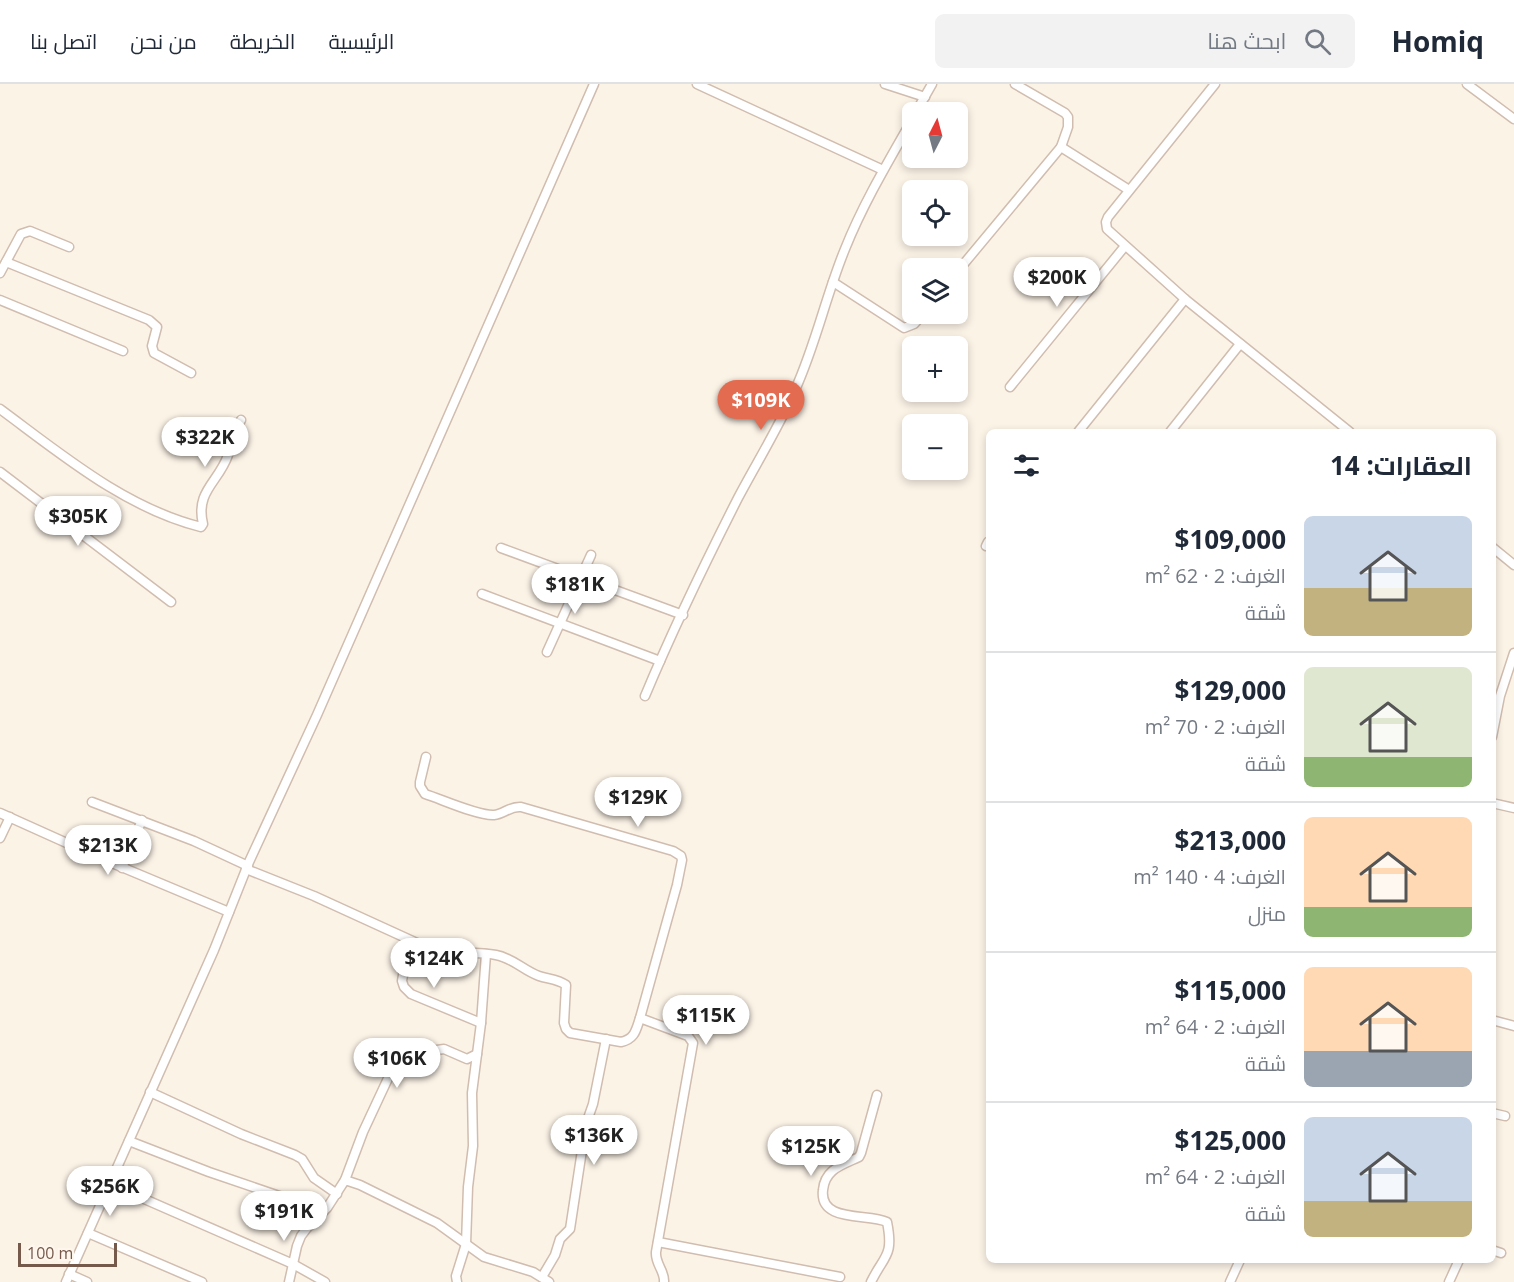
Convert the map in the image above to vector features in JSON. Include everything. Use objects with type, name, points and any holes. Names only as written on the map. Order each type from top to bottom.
[{"type":"street","points":[[87,1282],[67,1278],[594,84]]},
{"type":"street","points":[[697,84],[884,170]]},
{"type":"street","points":[[885,84],[925,97]]},
{"type":"street","points":[[922,102],[932,84]]},
{"type":"street","points":[[968,259],[1061,147],[1068,127],[1068,117],[1015,84]]},
{"type":"street","points":[[1215,84],[1106,222],[1110,234],[1185,299],[1346,429]]},
{"type":"street","points":[[1467,84],[1514,119]]},
{"type":"street","points":[[645,696],[738,498],[795,392],[812,351],[846,247],[902,138]]},
{"type":"street","points":[[1061,147],[1129,190]]},
{"type":"street","points":[[0,273],[21,234],[25,232],[30,231],[69,248]]},
{"type":"street","points":[[1011,387],[1125,246]]},
{"type":"street","points":[[0,252],[8,259],[149,320],[158,327],[152,346],[154,353],[191,373]]},
{"type":"street","points":[[833,282],[904,328],[914,324]]},
{"type":"street","points":[[1080,429],[1185,299]]},
{"type":"street","points":[[0,300],[123,351]]},
{"type":"street","points":[[1172,429],[1240,344]]},
{"type":"street","points":[[0,409],[115,491],[136,502],[201,527],[203,524],[200,514],[202,503],[226,459],[233,434],[241,420]]},
{"type":"street","points":[[0,472],[171,602]]},
{"type":"street","points":[[501,548],[683,615]]},
{"type":"street","points":[[1496,550],[1514,565]]},
{"type":"street","points":[[547,652],[591,555]]},
{"type":"street","points":[[482,594],[660,661]]},
{"type":"street","points":[[1496,716],[1514,653]]},
{"type":"street","points":[[92,802],[142,820],[409,941],[442,952],[505,957],[537,976],[564,983],[566,985],[564,1023],[570,1033],[621,1042],[628,1040],[633,1036],[640,1018],[677,885],[681,856],[673,851],[521,807],[512,807],[492,815],[484,814],[425,794],[420,786],[426,756]]},
{"type":"street","points":[[1496,804],[1514,808]]},
{"type":"street","points":[[0,813],[122,868],[230,912]]},
{"type":"street","points":[[0,838],[10,817]]},
{"type":"street","points":[[122,868],[142,820]]},
{"type":"street","points":[[409,941],[402,981],[404,987],[411,994],[481,1023]]},
{"type":"street","points":[[457,1282],[456,1276],[466,1244],[468,1186],[473,1146],[472,1093],[481,1023],[486,954]]},
{"type":"street","points":[[640,1018],[688,1036],[693,1043],[656,1257],[664,1275],[664,1282]]},
{"type":"street","points":[[1496,1021],[1514,1026]]},
{"type":"street","points":[[345,1180],[437,1222],[484,1257],[522,1268],[545,1279],[560,1239],[570,1229],[586,1124],[593,1104],[606,1039]]},
{"type":"street","points":[[289,1282],[301,1236],[327,1208],[345,1180],[363,1132],[398,1057],[406,1055],[422,1060],[437,1050],[444,1049],[467,1059],[477,1054]]},
{"type":"street","points":[[150,1092],[241,1134],[295,1155],[302,1159],[314,1178],[337,1194]]},
{"type":"street","points":[[871,1282],[885,1262],[888,1252],[887,1222],[837,1213],[825,1204],[822,1197],[824,1182],[831,1170],[859,1158],[877,1095]]},
{"type":"street","points":[[1496,1114],[1505,1116]]},
{"type":"street","points":[[129,1141],[291,1200],[314,1222]]},
{"type":"street","points":[[110,1184],[293,1264],[325,1282]]},
{"type":"street","points":[[88,1233],[202,1282]]},
{"type":"street","points":[[658,1242],[840,1277]]},
{"type":"street","points":[[1230,1282],[1239,1263]]},
{"type":"street","points":[[1449,1282],[1458,1263]]}]
